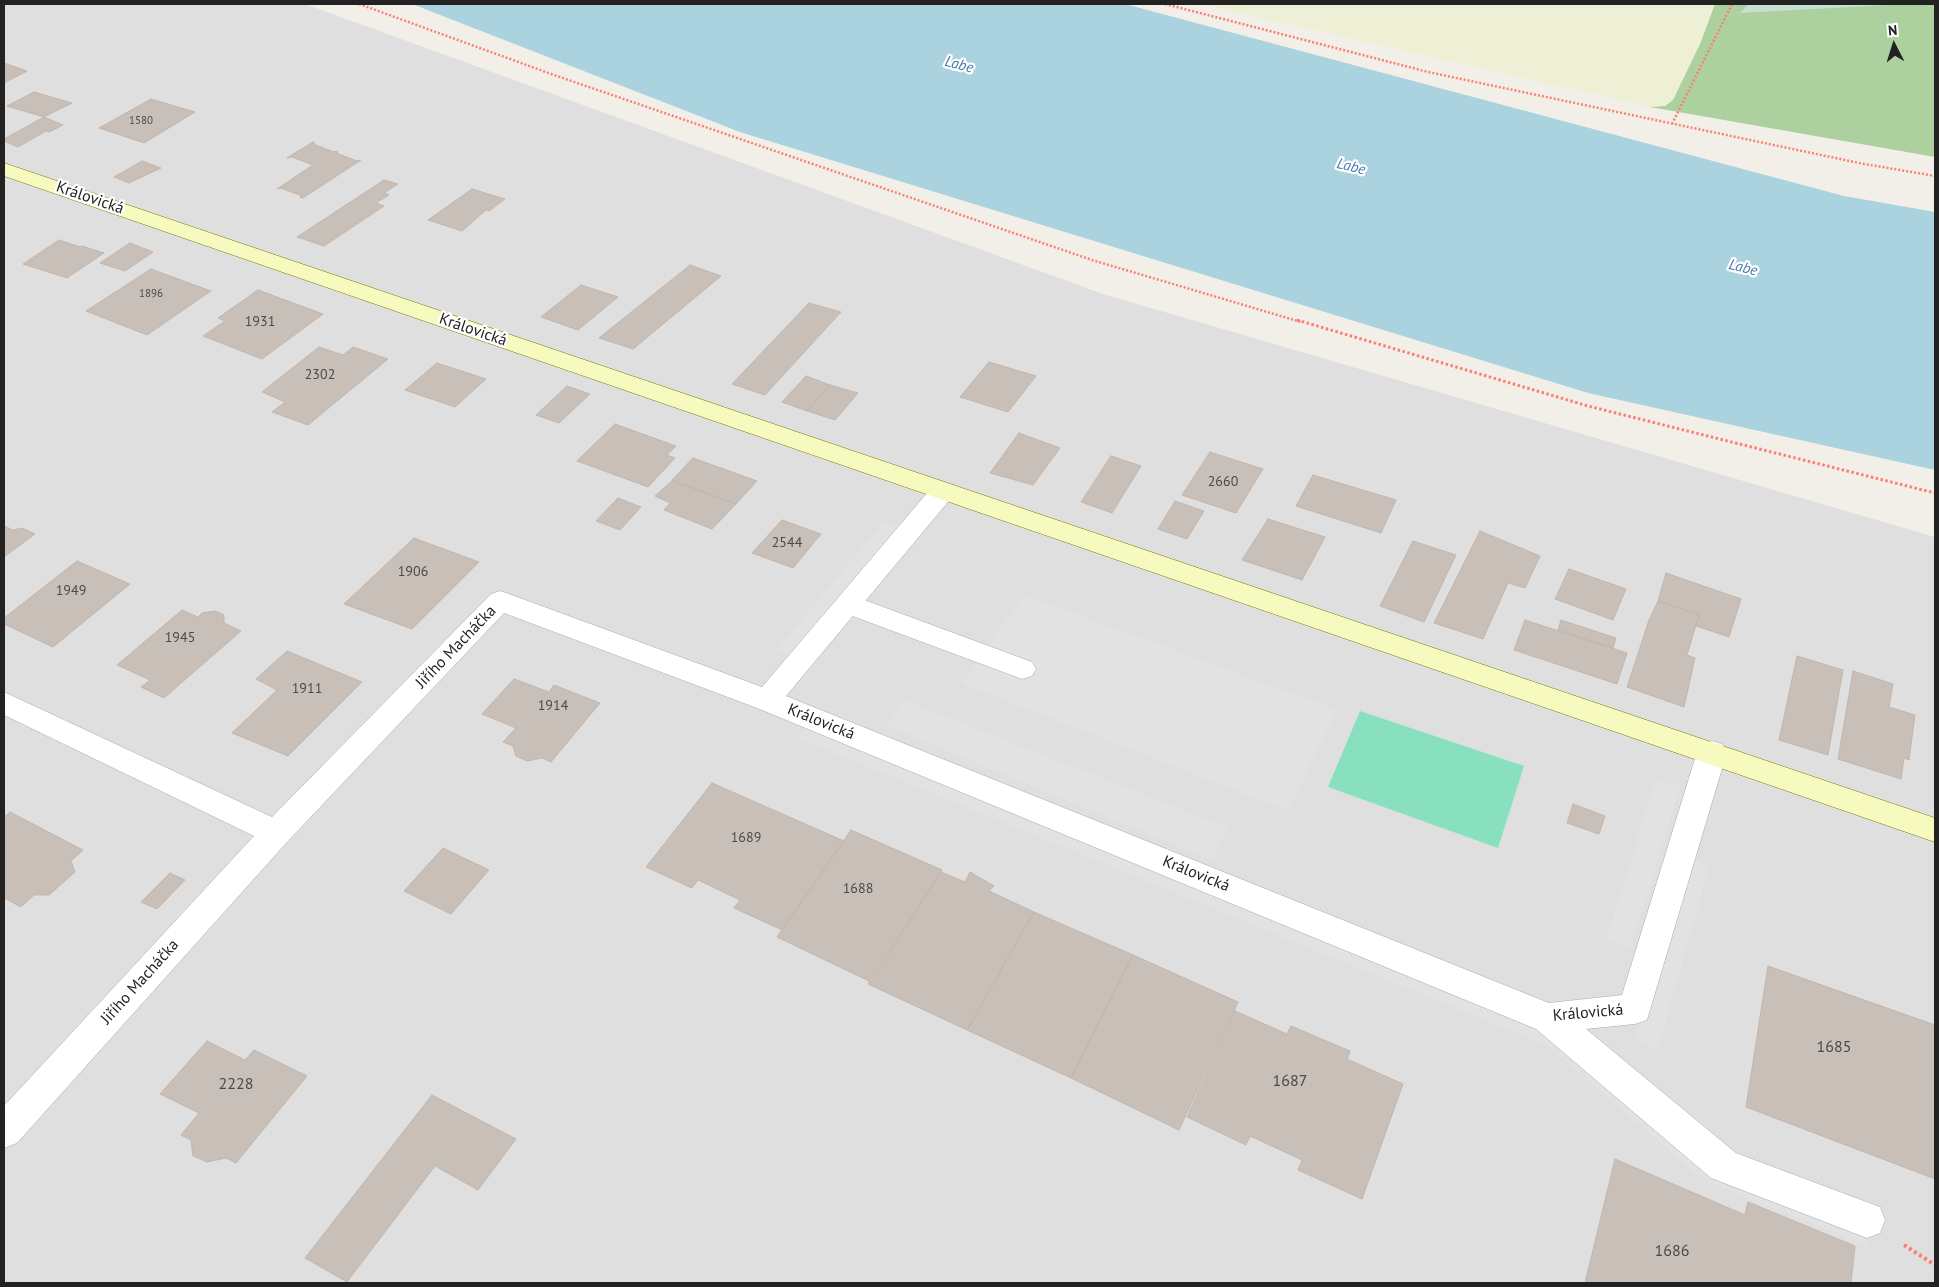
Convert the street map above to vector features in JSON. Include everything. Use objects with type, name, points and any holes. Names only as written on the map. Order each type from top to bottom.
[{"type":"main road","name":"Královická","points":[[4,169],[1712,752],[1935,830]]},
{"type":"street","name":"Královická","points":[[943,491],[767,700],[1548,1018],[1635,1009],[1712,752]]},
{"type":"street","name":"Jiřího Macháčka","points":[[4,1131],[276,833],[500,601],[767,700]]},
{"type":"street","points":[[848,604],[1022,669]]},
{"type":"street","points":[[4,703],[276,833]]},
{"type":"street","points":[[1548,1018],[1724,1166],[1867,1220]]},
{"type":"path","points":[[359,4],[554,75],[1092,260],[1588,406],[1935,493]]},
{"type":"path","points":[[1165,4],[1428,72],[1860,163],[1935,176]]},
{"type":"path","points":[[1672,124],[1732,4]]},
{"type":"shaded area","points":[[4,4],[305,4],[1103,294],[1935,537],[1935,1283],[4,1283]]},
{"type":"shaded area","points":[[884,522],[898,526],[793,655],[777,649]]},
{"type":"shaded area","points":[[1024,595],[1337,710],[1288,811],[962,683]]},
{"type":"shaded area","points":[[904,700],[1228,828],[1211,860],[885,725]]},
{"type":"shaded area","points":[[808,724],[1558,1029],[1725,1169],[1868,1227],[1867,1246],[1703,1180],[1548,1046],[798,738]]},
{"type":"shaded area","points":[[1656,779],[1680,787],[1631,947],[1607,939]]},
{"type":"shaded area","points":[[1688,859],[1709,867],[1658,1049],[1635,1040]]},
{"type":"green space","points":[[1200,4],[1715,4],[1700,44],[1673,100],[1665,106],[1650,107]]},
{"type":"green space","points":[[1715,4],[1935,4],[1935,157],[1650,107],[1665,106],[1673,100],[1700,44]]},
{"type":"green space","points":[[1749,4],[1906,4],[1740,13]]},
{"type":"green space","points":[[1360,711],[1524,766],[1498,848],[1328,787]]},
{"type":"water","name":"Labe","points":[[412,4],[1125,4],[1844,196],[1935,212],[1935,470],[1588,393],[740,132]]},
{"type":"building","points":[[4,63],[27,71],[4,83]]},
{"type":"building","points":[[34,92],[72,103],[44,117],[7,106]]},
{"type":"building","points":[[151,99],[195,112],[144,143],[99,128]]},
{"type":"building","points":[[44,117],[63,125],[49,132],[46,131],[18,147],[4,141],[4,139]]},
{"type":"building","points":[[313,142],[315,143],[313,144],[334,152],[336,151],[338,152],[336,153],[357,161],[361,160],[303,198],[281,188],[277,189],[313,165],[292,157],[287,158]]},
{"type":"building","points":[[142,161],[161,168],[129,183],[114,177]]},
{"type":"building","points":[[384,180],[398,184],[384,193],[389,195],[376,203],[384,206],[324,246],[297,237]]},
{"type":"building","points":[[472,189],[505,199],[489,211],[486,210],[462,231],[428,220]]},
{"type":"building","points":[[59,240],[104,253],[67,278],[23,264]]},
{"type":"building","points":[[130,243],[153,252],[125,271],[100,263]]},
{"type":"building","points":[[690,265],[721,276],[633,349],[599,338]]},
{"type":"building","points":[[151,269],[211,291],[147,335],[86,311]]},
{"type":"building","points":[[581,285],[618,297],[578,330],[541,317]]},
{"type":"building","points":[[258,290],[323,314],[262,359],[203,336],[225,321],[218,318]]},
{"type":"building","points":[[809,303],[841,312],[765,395],[732,384]]},
{"type":"building","points":[[319,347],[343,355],[353,347],[388,359],[308,425],[272,412],[285,402],[262,392]]},
{"type":"building","points":[[989,362],[1036,376],[1008,412],[960,397]]},
{"type":"building","points":[[437,363],[486,379],[455,407],[405,390]]},
{"type":"building","points":[[806,376],[830,385],[807,411],[782,402]]},
{"type":"building","points":[[830,385],[858,393],[835,420],[807,411]]},
{"type":"building","points":[[567,386],[590,394],[559,423],[536,415]]},
{"type":"building","points":[[615,424],[676,446],[667,455],[675,458],[648,487],[577,461]]},
{"type":"building","points":[[1019,433],[1060,448],[1033,485],[990,473]]},
{"type":"building","points":[[1210,452],[1263,469],[1236,513],[1182,495]]},
{"type":"building","points":[[1111,456],[1141,466],[1112,513],[1081,502]]},
{"type":"building","points":[[693,458],[757,481],[736,504],[672,480]]},
{"type":"building","points":[[1313,475],[1396,500],[1381,533],[1296,506]]},
{"type":"building","points":[[672,481],[736,504],[712,529],[664,510],[670,503],[655,496]]},
{"type":"building","points":[[618,498],[641,507],[620,530],[596,521]]},
{"type":"building","points":[[1175,501],[1204,511],[1187,539],[1158,529]]},
{"type":"building","points":[[1268,519],[1325,537],[1302,580],[1242,560]]},
{"type":"building","points":[[782,520],[821,534],[793,568],[752,553]]},
{"type":"building","points":[[4,526],[13,530],[22,528],[35,534],[4,557]]},
{"type":"building","points":[[1480,531],[1540,556],[1525,588],[1508,583],[1483,639],[1434,623]]},
{"type":"building","points":[[414,538],[479,562],[412,629],[344,604]]},
{"type":"building","points":[[1413,541],[1456,555],[1424,622],[1380,606]]},
{"type":"building","points":[[77,561],[130,584],[53,647],[4,624],[4,618]]},
{"type":"building","points":[[1569,569],[1626,589],[1613,620],[1555,599]]},
{"type":"building","points":[[1666,573],[1741,599],[1729,637],[1696,626],[1699,615],[1658,601]]},
{"type":"building","points":[[1658,601],[1699,615],[1687,655],[1695,658],[1684,707],[1627,687],[1649,620]]},
{"type":"building","points":[[182,610],[198,617],[202,613],[215,611],[224,615],[224,623],[241,631],[164,698],[141,687],[150,680],[117,665]]},
{"type":"building","points":[[1525,620],[1627,653],[1617,684],[1514,650]]},
{"type":"building","points":[[1561,620],[1616,638],[1613,648],[1558,630]]},
{"type":"building","points":[[287,651],[362,682],[288,756],[232,733],[277,690],[256,679]]},
{"type":"building","points":[[1797,656],[1843,670],[1828,755],[1779,740]]},
{"type":"building","points":[[1853,671],[1893,684],[1889,707],[1915,715],[1909,760],[1904,758],[1901,779],[1838,759]]},
{"type":"building","points":[[514,679],[549,692],[554,685],[600,703],[551,762],[542,758],[527,761],[516,756],[513,746],[503,742],[516,728],[482,714]]},
{"type":"building","points":[[712,783],[844,841],[782,930],[734,908],[740,900],[698,880],[692,888],[646,867]]},
{"type":"building","points":[[1573,804],[1605,816],[1599,834],[1567,823]]},
{"type":"building","points":[[10,812],[83,850],[71,861],[75,872],[49,895],[34,895],[21,907],[4,898],[4,817]]},
{"type":"building","points":[[851,830],[942,870],[871,982],[777,937]]},
{"type":"building","points":[[443,848],[489,870],[451,914],[404,891]]},
{"type":"building","points":[[941,872],[965,882],[970,872],[994,886],[989,891],[1034,912],[967,1030],[868,984]]},
{"type":"building","points":[[170,873],[185,880],[157,909],[141,902]]},
{"type":"building","points":[[1034,912],[1133,955],[1071,1078],[967,1030]]},
{"type":"building","points":[[1133,955],[1238,1002],[1179,1130],[1071,1078]]},
{"type":"building","points":[[1768,966],[1935,1025],[1935,1179],[1746,1107]]},
{"type":"building","points":[[1235,1011],[1287,1034],[1291,1026],[1350,1051],[1347,1059],[1403,1084],[1362,1199],[1298,1170],[1302,1160],[1250,1136],[1246,1145],[1187,1117]]},
{"type":"building","points":[[207,1041],[245,1060],[254,1050],[307,1076],[236,1163],[226,1158],[207,1162],[193,1156],[191,1140],[181,1135],[199,1113],[160,1094]]},
{"type":"building","points":[[432,1095],[516,1139],[478,1190],[435,1166],[347,1282],[305,1258]]},
{"type":"building","points":[[1615,1159],[1745,1215],[1748,1202],[1855,1246],[1851,1283],[1585,1283]]}]
